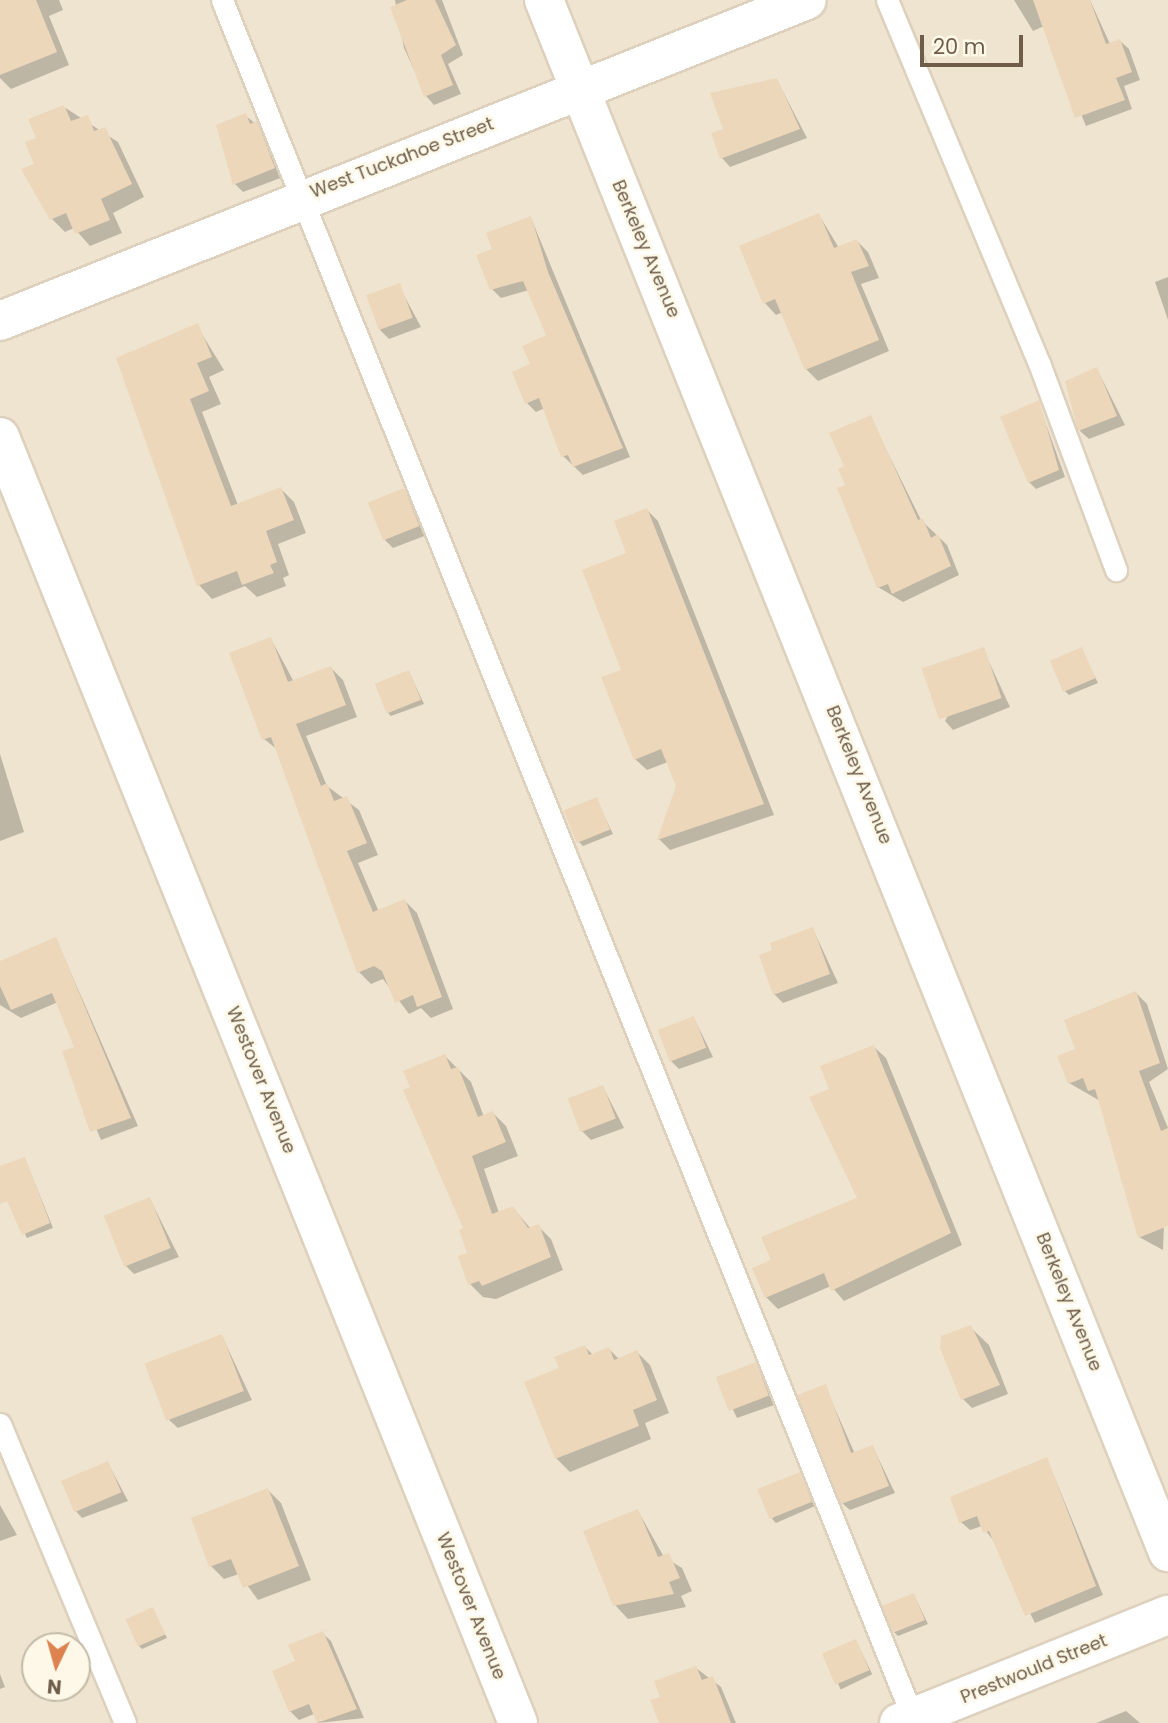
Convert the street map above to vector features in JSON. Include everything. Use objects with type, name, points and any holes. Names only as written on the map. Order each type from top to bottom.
[{"type":"street","name":"Berkeley Avenue","points":[[544,0],[1168,1552]]},
{"type":"street","name":"West Tuckahoe Street","points":[[0,321],[302,197],[807,0]]},
{"type":"street","name":"Westover Avenue","points":[[0,437],[519,1723]]},
{"type":"street","name":"Prestwould Street","points":[[909,1721],[1168,1615]]},
{"type":"lane","points":[[222,0],[909,1721]]},
{"type":"lane","points":[[887,0],[1045,376],[1116,570]]},
{"type":"lane","points":[[0,1423],[125,1723]]},
{"type":"shaded area","points":[[0,0],[1168,0],[1168,1723],[0,1723]]},
{"type":"building","points":[[0,0],[36,0],[57,52],[0,75]]},
{"type":"building","points":[[407,0],[435,0],[456,45],[441,55],[453,85],[424,97],[390,7]]},
{"type":"building","points":[[1033,0],[1090,0],[1106,44],[1120,39],[1132,72],[1116,78],[1125,100],[1075,118]]},
{"type":"building","points":[[777,78],[800,129],[720,159],[711,133],[723,129],[710,93]]},
{"type":"building","points":[[64,105],[71,121],[88,115],[94,131],[105,127],[132,184],[101,199],[110,220],[75,234],[66,213],[50,220],[21,169],[34,164],[25,142],[36,138],[28,119]]},
{"type":"building","points":[[246,113],[250,124],[257,121],[275,168],[233,185],[216,125]]},
{"type":"building","points":[[819,213],[834,248],[857,239],[869,266],[851,272],[879,340],[805,370],[775,299],[763,304],[739,246]]},
{"type":"building","points":[[531,216],[548,272],[623,448],[573,467],[568,455],[561,457],[539,398],[525,404],[512,372],[530,364],[522,346],[546,335],[523,281],[490,290],[476,255],[492,249],[486,233]]},
{"type":"building","points":[[400,283],[413,318],[379,330],[366,295]]},
{"type":"building","points":[[198,323],[212,357],[197,363],[209,391],[190,399],[231,506],[281,487],[294,520],[266,531],[277,562],[270,565],[274,573],[242,585],[237,571],[197,586],[116,358]]},
{"type":"building","points":[[1097,367],[1117,416],[1078,431],[1065,381]]},
{"type":"building","points":[[1039,400],[1059,470],[1028,483],[1000,417]]},
{"type":"building","points":[[871,415],[918,520],[923,518],[931,538],[938,534],[951,566],[892,594],[888,584],[877,588],[837,488],[845,485],[838,469],[844,466],[829,433]]},
{"type":"building","points":[[404,488],[419,526],[383,541],[368,503]]},
{"type":"building","points":[[647,508],[764,804],[657,840],[676,786],[661,749],[634,760],[601,677],[621,670],[582,570],[626,553],[614,521]]},
{"type":"building","points":[[271,637],[288,682],[331,666],[346,705],[296,724],[321,786],[327,783],[334,801],[347,796],[367,843],[347,851],[373,912],[405,899],[442,997],[417,1007],[413,995],[395,1003],[382,971],[374,966],[357,973],[271,737],[262,740],[229,653]]},
{"type":"building","points":[[984,647],[1002,698],[939,720],[922,668]]},
{"type":"building","points":[[1082,647],[1095,678],[1063,692],[1050,661]]},
{"type":"building","points":[[409,670],[421,700],[387,714],[375,684]]},
{"type":"building","points":[[597,797],[610,829],[577,843],[564,810]]},
{"type":"building","points":[[813,927],[830,974],[773,995],[759,955],[772,950],[770,943]]},
{"type":"building","points":[[56,937],[131,1118],[90,1132],[62,1051],[74,1047],[52,993],[11,1010],[0,986],[0,961]]},
{"type":"building","points":[[1136,991],[1160,1063],[1139,1071],[1161,1131],[1168,1128],[1168,1226],[1138,1238],[1095,1089],[1088,1091],[1083,1078],[1068,1084],[1057,1056],[1075,1049],[1064,1020]]},
{"type":"building","points":[[694,1016],[706,1048],[670,1062],[658,1030]]},
{"type":"building","points":[[874,1045],[951,1233],[831,1291],[824,1273],[765,1298],[752,1268],[771,1260],[761,1237],[857,1198],[809,1097],[829,1089],[820,1066]]},
{"type":"building","points":[[445,1054],[451,1069],[458,1067],[478,1117],[493,1111],[506,1142],[472,1156],[492,1214],[513,1206],[528,1228],[539,1224],[551,1257],[482,1286],[479,1281],[468,1285],[458,1256],[467,1253],[459,1230],[463,1228],[403,1090],[410,1087],[403,1071]]},
{"type":"building","points":[[603,1085],[616,1119],[580,1132],[568,1099]]},
{"type":"building","points":[[25,1157],[50,1223],[22,1235],[7,1201],[0,1204],[0,1166]]},
{"type":"building","points":[[150,1197],[171,1248],[124,1267],[104,1216]]},
{"type":"building","points":[[971,1325],[1000,1385],[961,1400],[940,1348],[941,1336]]},
{"type":"building","points":[[222,1334],[244,1391],[166,1421],[145,1364]]},
{"type":"building","points":[[585,1345],[589,1355],[609,1347],[614,1360],[637,1350],[657,1400],[633,1410],[639,1426],[555,1459],[524,1382],[559,1368],[554,1357]]},
{"type":"building","points":[[756,1362],[769,1396],[729,1411],[716,1377]]},
{"type":"building","points":[[826,1384],[851,1453],[873,1445],[889,1486],[841,1504],[797,1395]]},
{"type":"building","points":[[1047,1457],[1096,1586],[1025,1616],[989,1531],[983,1533],[977,1516],[959,1523],[950,1497]]},
{"type":"building","points":[[108,1461],[121,1492],[74,1512],[61,1481]]},
{"type":"building","points":[[800,1472],[812,1502],[769,1519],[757,1489]]},
{"type":"building","points":[[268,1488],[299,1566],[243,1588],[231,1559],[209,1567],[191,1518]]},
{"type":"building","points":[[638,1509],[658,1557],[669,1553],[680,1578],[669,1582],[674,1594],[613,1606],[583,1531]]},
{"type":"building","points":[[914,1593],[925,1620],[892,1633],[882,1606]]},
{"type":"building","points":[[153,1607],[165,1634],[138,1647],[126,1619]]},
{"type":"building","points":[[323,1631],[357,1709],[317,1723],[309,1704],[289,1712],[272,1671],[295,1661],[288,1645]]},
{"type":"building","points":[[856,1639],[869,1670],[835,1685],[822,1653]]},
{"type":"building","points":[[696,1666],[702,1680],[713,1676],[731,1723],[659,1723],[650,1700],[660,1697],[654,1681]]}]
